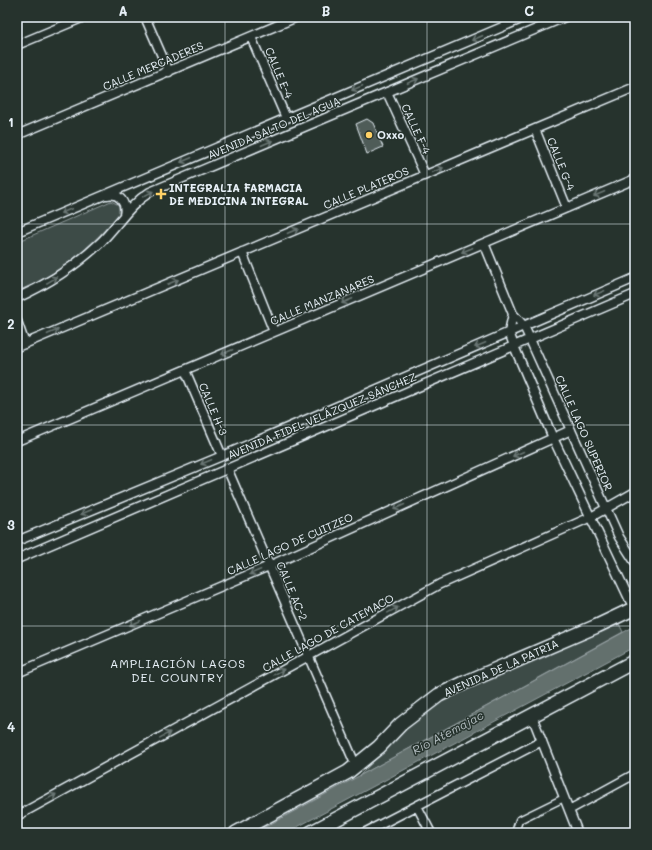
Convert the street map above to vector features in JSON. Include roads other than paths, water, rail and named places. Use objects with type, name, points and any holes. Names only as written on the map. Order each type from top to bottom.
[{"type":"main road","name":"AVENIDA DE LA PATRIA","points":[[236,833],[348,772],[379,747],[401,724],[440,695],[464,683],[635,609]]},
{"type":"main road","points":[[310,833],[635,661]]},
{"type":"street","points":[[59,17],[63,26]]},
{"type":"street","points":[[17,45],[84,17]]},
{"type":"street","points":[[145,17],[169,72]]},
{"type":"street","name":"CALLE MERCADERES","points":[[17,135],[297,17]]},
{"type":"street","name":"AVENIDA SALTO DEL AGUA","points":[[17,232],[526,17]]},
{"type":"street","name":"AVENIDA SALTO DEL AGUA","points":[[17,298],[51,281],[70,268],[101,242],[132,205],[150,192],[565,17]]},
{"type":"street","points":[[496,29],[503,43]]},
{"type":"street","name":"CALLE E-4","points":[[251,37],[286,118]]},
{"type":"street","name":"CALLE PLATEROS","points":[[21,345],[635,87]]},
{"type":"street","name":"CALLE F-4","points":[[387,92],[425,175]]},
{"type":"street","name":"CALLE G-4","points":[[535,129],[567,208]]},
{"type":"street","points":[[245,136],[251,150]]},
{"type":"street","name":"CALLE MANZANARES","points":[[17,441],[635,179]]},
{"type":"street","points":[[102,196],[114,195],[121,199],[125,207],[124,216]]},
{"type":"street","name":"CALLE LAGO SUPERIOR","points":[[484,243],[513,314],[524,326],[619,537],[635,562]]},
{"type":"street","points":[[242,252],[274,332]]},
{"type":"street","name":"AVENIDA FIDEL VELÁZQUEZ SÁNCHEZ","points":[[17,541],[222,456],[635,279]]},
{"type":"street","name":"AVENIDA FIDEL VELÁZQUEZ SÁNCHEZ","points":[[17,559],[635,294]]},
{"type":"street","points":[[513,314],[509,332],[514,346],[553,438],[635,609]]},
{"type":"street","points":[[17,321],[21,345]]},
{"type":"street","points":[[451,357],[457,370]]},
{"type":"street","name":"CALLE H-3","points":[[185,370],[222,456]]},
{"type":"street","name":"CALLE LAGO DE CUITZEO","points":[[17,673],[269,566],[571,430]]},
{"type":"street","name":"CALLE AC-2","points":[[227,468],[356,766]]},
{"type":"street","points":[[168,478],[174,491]]},
{"type":"street","name":"CALLE LAGO DE CATEMACO","points":[[17,816],[440,584],[591,517],[635,492]]},
{"type":"street","points":[[17,535],[33,534]]},
{"type":"street","points":[[532,716],[578,833]]},
{"type":"street","points":[[368,832],[542,741]]},
{"type":"street","points":[[569,810],[635,774]]},
{"type":"street","points":[[515,833],[519,820],[564,798]]},
{"type":"street","points":[[417,806],[431,833]]},
{"type":"water","name":"Río Atemajac","points":[[635,626],[634,647],[286,833],[254,833]]},
{"type":"place","name":"Oxxo","points":[[369,135]]},
{"type":"place","name":"INTEGRALIA FARMACIA DE MEDICINA INTEGRAL","points":[[161,194]]},
{"type":"district","name":"AMPLIACIÓN LAGOS DEL COUNTRY","points":[[178,671]]}]
